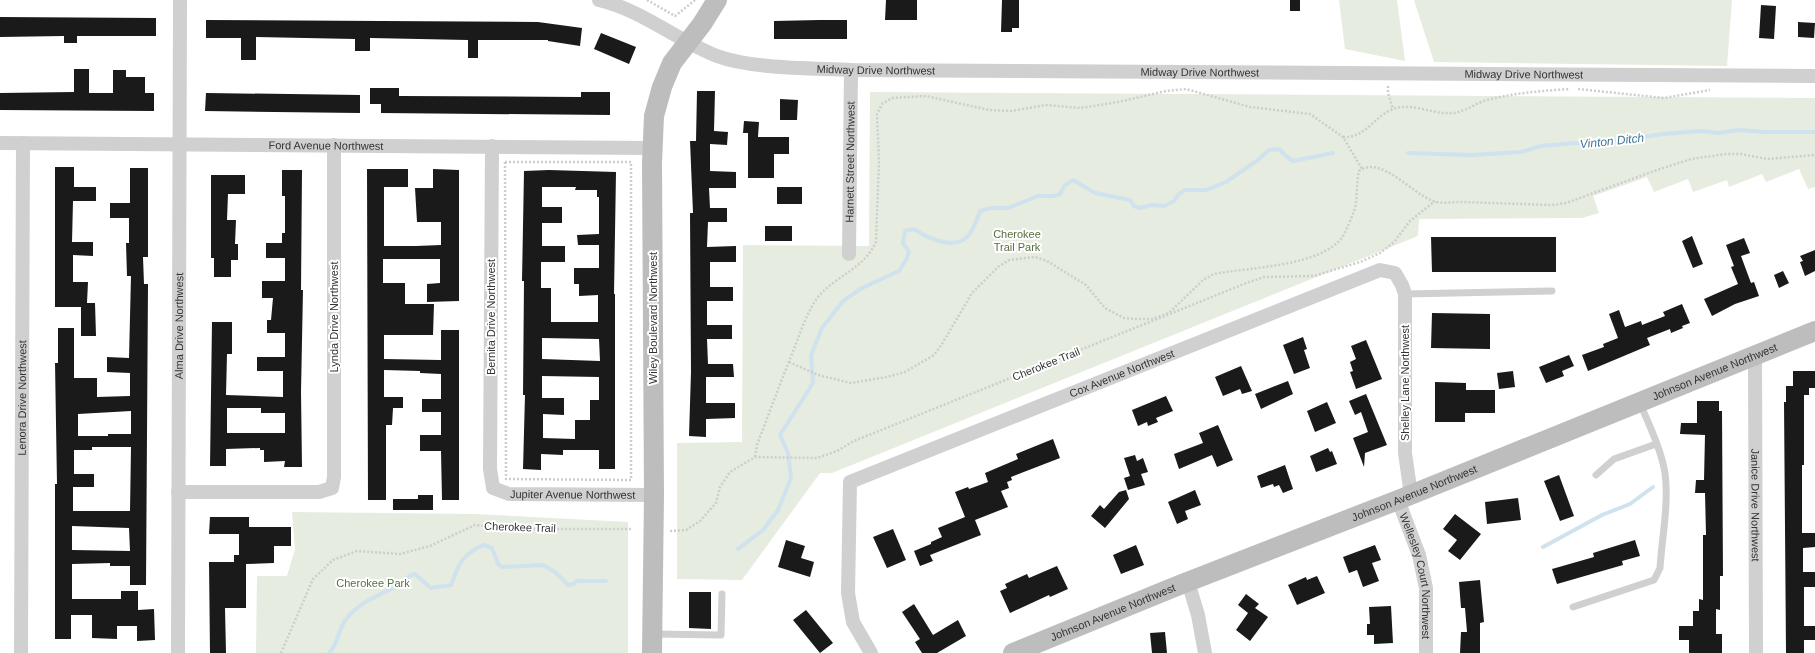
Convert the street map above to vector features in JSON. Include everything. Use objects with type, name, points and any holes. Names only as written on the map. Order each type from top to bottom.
[{"type":"street","name":"Alma Drive Northwest","points":[[178,653],[180,0]]},
{"type":"street","name":"Midway Drive Northwest","points":[[599,0],[639,14],[688,42],[718,56],[753,64],[850,70],[1388,72],[1815,76]]},
{"type":"street","name":"Wiley Boulevard Northwest","points":[[652,643],[654,494],[652,148],[654,116],[662,87],[672,63],[702,24],[717,0]]},
{"type":"street","name":"Harnett Street Northwest","points":[[849,254],[850,70]]},
{"type":"street","name":"Ford Avenue Northwest","points":[[0,143],[652,148]]},
{"type":"street","name":"Lenora Drive Northwest","points":[[22,653],[23,143]]},
{"type":"street","name":"Lynda Drive Northwest","points":[[178,492],[319,492],[332,488],[334,478],[334,145]]},
{"type":"street","name":"Bernita Drive Northwest","points":[[492,146],[490,469],[493,488]]},
{"type":"street","name":"Cox Avenue Northwest","points":[[871,653],[853,622],[848,593],[850,482],[1380,270],[1395,273]]},
{"type":"street","name":"Shelley Lane Northwest","points":[[1395,273],[1405,294],[1405,498]]},
{"type":"street","name":"Johnson Avenue Northwest","points":[[1013,653],[1188,582],[1405,498],[1815,331]]},
{"type":"street","name":"Janice Drive Northwest","points":[[1755,356],[1756,653]]},
{"type":"street","name":"Jupiter Avenue Northwest","points":[[493,488],[509,494],[654,494]]},
{"type":"street","name":"Wellesley Court Northwest","points":[[1405,498],[1426,588],[1426,653]]},
{"type":"street","points":[[1188,582],[1198,615],[1205,653]]},
{"type":"lane","points":[[1405,294],[1552,291]]},
{"type":"lane","points":[[1573,607],[1654,580],[1660,568],[1666,488],[1664,471],[1656,444],[1640,403]]},
{"type":"lane","points":[[1596,475],[1614,459],[1656,444]]},
{"type":"lane","points":[[652,643],[721,635],[722,594]]},
{"type":"path","points":[[647,0],[675,16],[695,0]]},
{"type":"path","points":[[1388,72],[1388,93],[1393,109]]},
{"type":"path","points":[[670,531],[686,530],[700,521],[716,503],[720,487],[730,472],[755,457],[757,445],[788,362],[804,324],[816,301],[827,288],[852,271],[871,252],[876,242],[879,161],[877,114],[882,104],[892,98],[926,96],[989,110],[1011,111],[1046,105],[1081,108],[1118,102],[1166,91],[1186,89],[1250,107],[1310,114],[1343,137],[1362,169]]},
{"type":"path","points":[[1343,137],[1350,138],[1357,135],[1393,109],[1411,107],[1446,114],[1455,113],[1486,101],[1513,94],[1539,91],[1587,90],[1664,98],[1716,89]]},
{"type":"path","points":[[788,362],[818,374],[851,383],[887,377],[905,372],[934,355],[972,292],[998,267],[1009,260],[1035,257],[1047,261],[1086,285],[1105,308],[1124,318],[1152,319],[1169,313],[1203,280],[1214,274],[1294,262],[1314,257],[1333,246],[1343,236],[1354,208],[1359,171],[1365,167],[1375,167],[1386,170],[1416,192],[1435,201],[1552,205],[1566,203],[1691,159],[1726,154],[1741,154],[1767,158],[1815,155]]},
{"type":"path","points":[[506,162],[631,162],[631,480],[506,479],[506,162]]},
{"type":"path","name":"Cherokee Trail","points":[[755,457],[817,458],[837,452],[861,438],[1249,282],[1264,278],[1314,276],[1360,262],[1380,253],[1394,242],[1410,221],[1435,201]]},
{"type":"path","name":"Cherokee Trail","points":[[281,653],[313,579],[333,560],[357,551],[400,554],[430,546],[474,525],[507,529],[631,529]]},
{"type":"green space","points":[[1339,0],[1397,0],[1405,61],[1345,49]]},
{"type":"green space","points":[[1414,0],[1732,0],[1727,66],[1434,62]]},
{"type":"green space","name":"Cherokee Trail Park","points":[[870,92],[1815,98],[1815,187],[1808,189],[1799,169],[1766,182],[1762,174],[1729,187],[1727,180],[1693,192],[1688,179],[1654,192],[1647,177],[1593,196],[1599,213],[1582,218],[1419,219],[1418,236],[832,473],[820,473],[742,580],[677,579],[677,443],[742,442],[743,245],[869,246]]},
{"type":"green space","name":"Cherokee Park","points":[[292,512],[476,514],[628,522],[628,653],[256,653],[257,576],[287,576],[295,549]]},
{"type":"building","points":[[886,0],[917,0],[917,20],[885,20]]},
{"type":"building","points":[[1002,0],[1019,0],[1019,28],[1012,28],[1012,32],[1001,32]]},
{"type":"building","points":[[1290,0],[1300,0],[1300,11],[1290,11]]},
{"type":"building","points":[[1761,5],[1776,6],[1774,39],[1759,38]]},
{"type":"building","points":[[0,17],[156,18],[156,36],[77,36],[77,43],[64,43],[64,36],[0,37]]},
{"type":"building","points":[[206,20],[538,22],[582,28],[580,46],[548,40],[478,40],[478,58],[468,58],[468,40],[370,38],[370,51],[355,51],[355,39],[256,37],[256,60],[241,60],[241,38],[206,38]]},
{"type":"building","points":[[847,20],[847,39],[774,39],[774,21]]},
{"type":"building","points":[[1798,22],[1815,23],[1814,38],[1798,37]]},
{"type":"building","points":[[601,33],[636,47],[629,64],[594,49]]},
{"type":"building","points":[[74,69],[89,69],[89,93],[113,93],[113,70],[126,70],[126,77],[145,77],[145,93],[154,93],[154,111],[0,110],[0,93],[74,92]]},
{"type":"building","points":[[370,88],[399,88],[399,96],[581,97],[581,92],[610,92],[610,115],[381,113],[381,104],[370,104]]},
{"type":"building","points":[[697,91],[715,91],[714,131],[728,132],[727,145],[710,144],[710,171],[736,172],[736,188],[709,188],[710,208],[727,208],[727,222],[708,222],[707,247],[736,246],[736,262],[710,262],[710,287],[733,287],[733,301],[707,301],[707,325],[732,325],[732,339],[707,339],[708,364],[733,364],[734,377],[706,377],[706,403],[735,403],[735,418],[706,419],[706,437],[689,436],[691,372],[690,213],[693,213],[690,141],[696,141]]},
{"type":"building","points":[[206,93],[360,95],[360,113],[205,111]]},
{"type":"building","points":[[780,99],[798,100],[797,120],[780,120]]},
{"type":"building","points":[[744,121],[759,122],[758,137],[789,137],[789,154],[774,154],[774,178],[748,178],[748,133],[743,133]]},
{"type":"building","points":[[55,167],[74,167],[74,187],[96,187],[96,201],[73,201],[72,242],[93,242],[93,256],[73,255],[73,282],[88,282],[87,303],[95,303],[96,336],[81,336],[81,307],[55,307]]},
{"type":"building","points":[[130,168],[148,168],[148,257],[143,257],[144,284],[148,284],[146,585],[130,585],[130,566],[110,566],[110,563],[72,564],[72,599],[121,599],[121,591],[138,591],[138,610],[154,609],[155,640],[137,641],[137,626],[117,626],[117,639],[92,638],[92,615],[71,615],[71,639],[55,639],[55,484],[57,484],[55,363],[58,363],[58,328],[74,328],[74,378],[97,378],[97,397],[130,396],[130,373],[107,372],[107,357],[129,358],[131,276],[127,276],[126,243],[129,243],[129,218],[110,218],[110,203],[130,203]],"holes":[[[131,411],[131,434],[78,436],[78,414]],[[92,447],[131,447],[130,511],[73,511],[73,487],[94,487],[94,474],[74,474],[74,450],[92,450]],[[72,526],[129,528],[130,551],[72,550]]]},
{"type":"building","points":[[367,169],[408,169],[408,187],[384,187],[384,246],[441,245],[441,222],[417,222],[415,188],[433,188],[433,169],[459,170],[459,301],[427,302],[427,284],[440,283],[440,259],[383,259],[383,283],[405,283],[405,304],[434,304],[433,335],[384,335],[384,359],[441,360],[441,330],[459,330],[459,500],[442,500],[441,451],[420,451],[420,435],[441,435],[441,412],[422,412],[422,399],[441,399],[441,374],[420,373],[420,371],[384,370],[384,397],[403,397],[403,408],[393,408],[392,425],[386,425],[386,500],[368,500]]},
{"type":"building","points":[[282,170],[302,170],[302,467],[284,467],[285,461],[264,462],[264,450],[260,450],[260,448],[226,449],[226,466],[210,466],[212,322],[232,322],[232,354],[227,354],[226,395],[283,397],[283,371],[257,371],[257,357],[285,357],[285,333],[267,333],[267,320],[271,320],[273,298],[262,298],[262,281],[285,281],[285,258],[266,258],[266,243],[282,243],[282,233],[285,233],[285,196],[282,196]],"holes":[[[227,408],[261,408],[261,413],[285,413],[285,433],[227,433]]]},
{"type":"building","points":[[549,170],[616,172],[614,294],[615,469],[599,469],[599,450],[563,450],[563,455],[541,454],[541,470],[523,469],[525,395],[523,395],[524,281],[522,281],[524,171]],"holes":[[[542,187],[576,187],[575,190],[597,190],[597,197],[599,197],[599,234],[577,235],[578,245],[599,245],[599,268],[574,268],[574,284],[579,284],[579,296],[598,295],[598,322],[551,322],[551,288],[541,288],[541,262],[565,262],[565,246],[542,246],[542,223],[562,223],[562,207],[542,207]],[[542,338],[599,339],[600,361],[542,359]],[[542,376],[599,377],[599,400],[590,400],[590,420],[575,420],[575,439],[543,438],[543,414],[564,415],[564,398],[542,398]]]},
{"type":"building","points":[[211,175],[245,175],[245,194],[228,194],[227,220],[236,220],[235,244],[238,244],[238,260],[231,260],[231,277],[214,277],[214,258],[211,258]]},
{"type":"building","points":[[777,187],[802,187],[802,204],[777,204]]},
{"type":"building","points":[[765,226],[792,226],[792,241],[765,241]]},
{"type":"building","points":[[1692,236],[1703,264],[1693,268],[1682,241]]},
{"type":"building","points":[[1431,237],[1556,237],[1556,272],[1432,272]]},
{"type":"building","points":[[1744,238],[1750,253],[1741,256],[1751,283],[1754,282],[1759,296],[1735,304],[1712,316],[1704,299],[1738,284],[1731,267],[1734,266],[1726,245]]},
{"type":"building","points":[[1815,250],[1815,271],[1805,276],[1800,262],[1803,261],[1800,256]]},
{"type":"building","points":[[1783,271],[1789,283],[1779,288],[1774,275]]},
{"type":"building","points":[[1682,304],[1690,323],[1682,326],[1683,328],[1671,333],[1670,329],[1647,338],[1650,345],[1588,371],[1582,355],[1604,347],[1603,344],[1618,338],[1609,314],[1619,310],[1625,327],[1641,321],[1642,325],[1665,316],[1663,312]]},
{"type":"building","points":[[1432,313],[1490,314],[1490,349],[1431,348]]},
{"type":"building","points":[[1303,337],[1307,349],[1304,350],[1310,368],[1294,374],[1283,345]]},
{"type":"building","points":[[1366,340],[1382,379],[1356,389],[1350,372],[1353,371],[1350,362],[1356,359],[1351,346]]},
{"type":"building","points":[[1569,355],[1574,366],[1562,371],[1564,376],[1546,383],[1539,367]]},
{"type":"building","points":[[1241,366],[1252,391],[1242,394],[1240,389],[1223,396],[1215,377]]},
{"type":"building","points":[[1513,371],[1515,387],[1499,389],[1497,373]]},
{"type":"building","points":[[1793,371],[1815,371],[1815,388],[1809,388],[1809,395],[1804,395],[1802,533],[1815,533],[1815,547],[1803,548],[1803,572],[1815,572],[1815,587],[1804,587],[1804,626],[1815,626],[1815,640],[1804,640],[1804,653],[1786,653],[1784,402],[1786,402],[1786,386],[1793,386]]},
{"type":"building","points":[[1288,381],[1293,394],[1261,409],[1255,394]]},
{"type":"building","points":[[1435,382],[1466,383],[1466,390],[1495,390],[1495,413],[1465,413],[1465,422],[1435,422]]},
{"type":"building","points":[[1366,394],[1387,445],[1365,453],[1364,467],[1353,438],[1368,432],[1361,412],[1355,415],[1349,401]]},
{"type":"building","points":[[1166,396],[1173,411],[1156,418],[1158,422],[1148,426],[1147,422],[1138,426],[1132,410]]},
{"type":"building","points":[[1697,401],[1719,401],[1719,411],[1722,411],[1723,576],[1720,576],[1720,610],[1716,609],[1716,634],[1722,634],[1722,653],[1689,653],[1689,640],[1679,640],[1679,626],[1693,626],[1693,611],[1699,611],[1699,599],[1703,600],[1703,535],[1706,535],[1705,493],[1695,493],[1696,480],[1704,480],[1705,435],[1680,434],[1681,423],[1697,423]]},
{"type":"building","points":[[1327,402],[1336,423],[1315,432],[1307,411]]},
{"type":"building","points":[[1218,425],[1233,460],[1217,467],[1212,455],[1179,469],[1174,454],[1203,443],[1199,433]]},
{"type":"building","points":[[1053,439],[1060,458],[1011,477],[1012,480],[1007,482],[1009,488],[1001,491],[1008,507],[975,520],[981,535],[930,555],[933,561],[920,566],[914,551],[931,544],[931,542],[942,537],[938,528],[965,517],[955,492],[988,482],[985,473],[1018,459],[1016,454]]},
{"type":"building","points":[[1328,448],[1330,452],[1332,451],[1337,464],[1316,472],[1310,456]]},
{"type":"building","points":[[1135,455],[1137,461],[1143,458],[1148,472],[1141,474],[1145,485],[1128,490],[1124,478],[1130,476],[1124,458]]},
{"type":"building","points":[[1285,465],[1293,489],[1283,493],[1279,485],[1274,487],[1273,484],[1261,488],[1257,476]]},
{"type":"building","points":[[1559,475],[1574,516],[1560,521],[1544,481]]},
{"type":"building","points":[[1126,490],[1129,499],[1105,528],[1091,516],[1100,505],[1104,509],[1119,492]]},
{"type":"building","points":[[1195,490],[1201,505],[1185,511],[1188,519],[1177,524],[1168,502]]},
{"type":"building","points":[[418,495],[433,495],[433,510],[393,510],[393,499],[418,499]]},
{"type":"building","points":[[1518,498],[1521,520],[1487,524],[1485,502]]},
{"type":"building","points":[[1455,514],[1481,534],[1460,560],[1448,551],[1457,540],[1443,529]]},
{"type":"building","points":[[210,517],[249,517],[249,527],[291,527],[291,546],[274,546],[274,563],[246,564],[246,608],[225,608],[226,653],[210,653],[209,562],[234,562],[234,555],[239,555],[239,534],[209,534]]},
{"type":"building","points":[[893,529],[906,560],[887,568],[873,537]]},
{"type":"building","points":[[786,540],[805,546],[801,558],[814,562],[810,577],[778,567]]},
{"type":"building","points":[[1635,540],[1640,556],[1622,561],[1623,565],[1557,584],[1552,569],[1594,557],[1593,553]]},
{"type":"building","points":[[1136,545],[1144,565],[1121,574],[1113,555]]},
{"type":"building","points":[[1375,545],[1381,560],[1372,563],[1379,581],[1363,587],[1357,570],[1349,573],[1343,557]]},
{"type":"building","points":[[1057,566],[1068,589],[1050,597],[1049,595],[1010,613],[1000,591],[1007,588],[1005,584],[1027,574],[1029,578]]},
{"type":"building","points":[[1317,576],[1325,593],[1297,605],[1288,585],[1306,577],[1307,580]]},
{"type":"building","points":[[1480,580],[1484,622],[1480,623],[1480,653],[1460,653],[1461,632],[1467,632],[1465,608],[1461,608],[1459,582]]},
{"type":"building","points":[[689,592],[711,592],[711,629],[689,628]]},
{"type":"building","points":[[1246,594],[1259,604],[1255,608],[1268,617],[1250,641],[1236,630],[1248,613],[1238,605]]},
{"type":"building","points":[[914,604],[933,635],[958,620],[966,636],[937,653],[922,653],[915,642],[920,639],[902,612]]},
{"type":"building","points":[[1391,606],[1393,643],[1374,644],[1374,635],[1367,635],[1367,624],[1370,624],[1369,607]]},
{"type":"building","points":[[806,610],[833,643],[820,653],[793,620]]},
{"type":"building","points":[[1165,632],[1167,653],[1152,653],[1150,633]]},
{"type":"waterway","name":"Vinton Ditch","points":[[1408,153],[1472,155],[1521,152],[1541,146],[1574,143],[1596,144],[1663,134],[1702,131],[1718,133],[1739,130],[1765,132],[1815,132]]},
{"type":"waterway","name":"Vinton Ditch","points":[[738,549],[763,530],[778,510],[791,478],[788,453],[780,435],[813,383],[811,355],[822,328],[843,301],[862,288],[899,271],[909,252],[903,243],[905,231],[914,229],[941,242],[956,242],[968,236],[980,211],[991,208],[1008,208],[1038,196],[1054,196],[1060,194],[1065,185],[1073,180],[1095,193],[1130,200],[1134,206],[1140,208],[1152,205],[1164,206],[1174,201],[1179,194],[1185,190],[1206,190],[1226,182],[1258,160],[1269,150],[1279,149],[1293,161],[1333,153]]},
{"type":"waterway","points":[[1543,547],[1602,515],[1630,504],[1653,487]]},
{"type":"waterway","name":"Vinton Ditch","points":[[329,653],[336,643],[346,619],[359,606],[398,586],[409,576],[415,574],[431,588],[451,585],[462,560],[470,552],[483,545],[492,548],[498,564],[502,567],[543,565],[555,572],[568,585],[574,584],[576,581],[606,581]]}]
